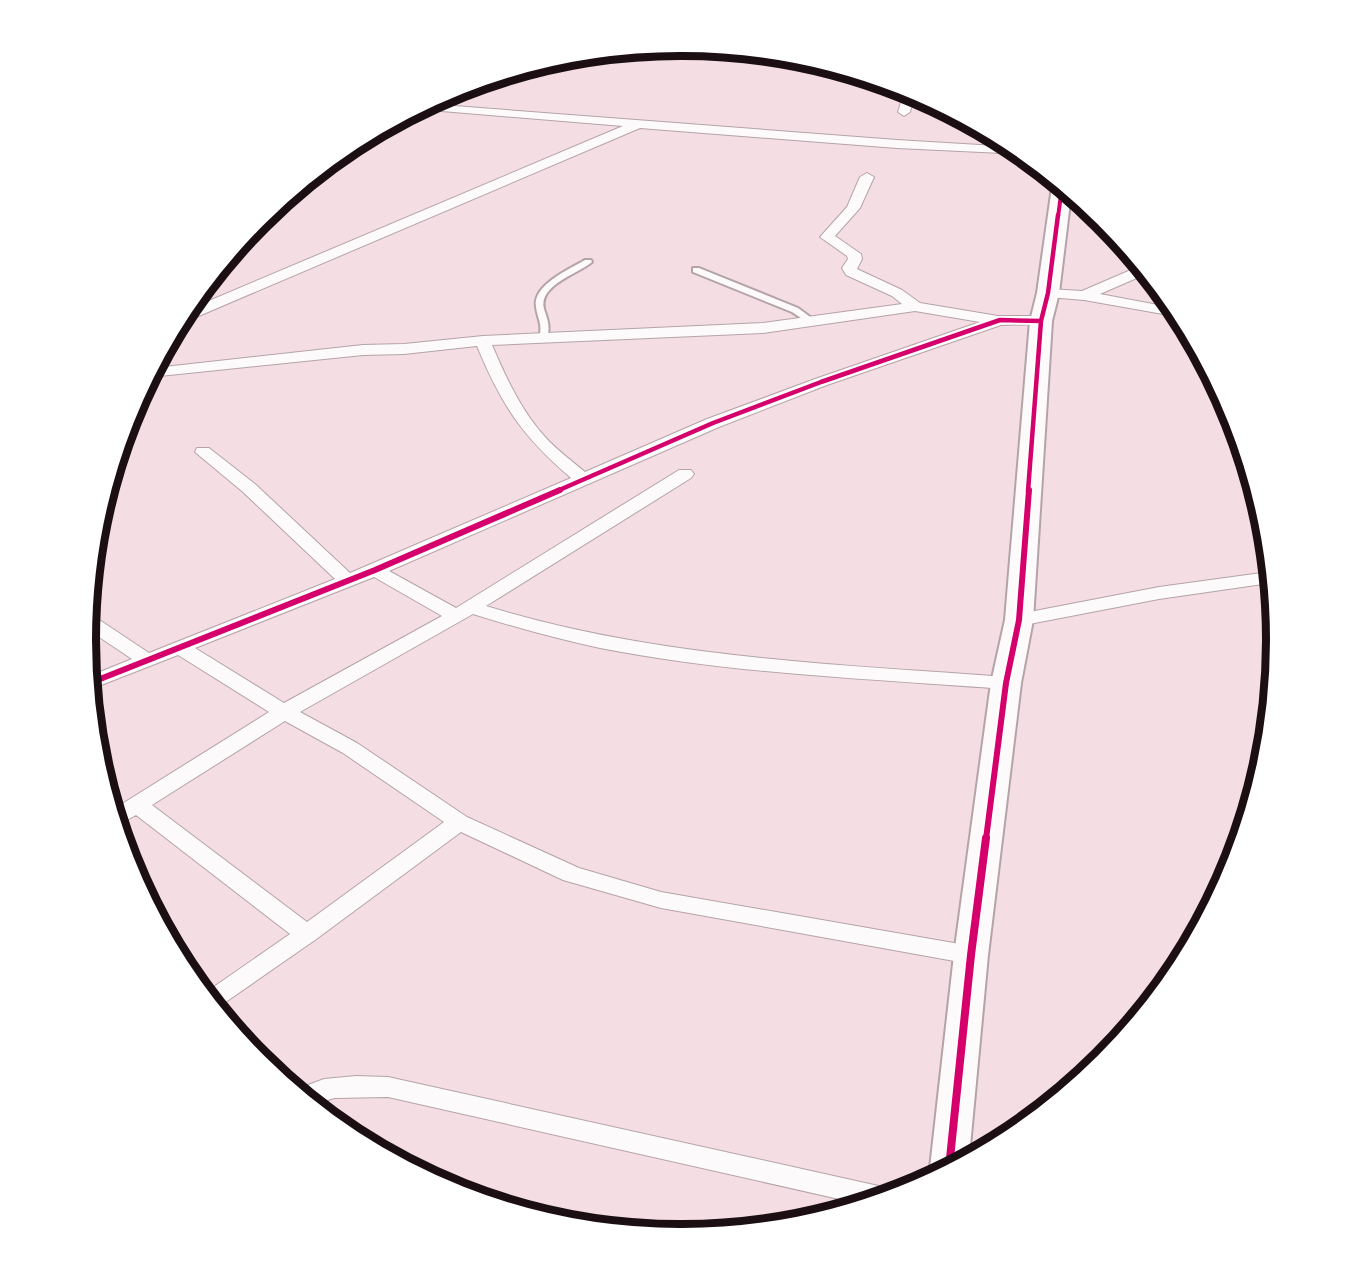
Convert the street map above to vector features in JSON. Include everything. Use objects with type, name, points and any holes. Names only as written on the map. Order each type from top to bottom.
[{"type":"street","points":[[904,112],[907,101]]},
{"type":"street","points":[[439,108],[999,150]]},
{"type":"street","points":[[198,311],[637,124]]},
{"type":"street","points":[[867,177],[853,208],[827,237],[854,254],[855,259],[849,268],[851,272],[897,293],[915,307]]},
{"type":"street","points":[[950,1159],[971,955],[1006,683],[1018,620],[1041,321],[1048,293],[1061,196]]},
{"type":"street","points":[[1084,296],[1136,273]]},
{"type":"street","points":[[1048,293],[1084,296],[1164,310]]},
{"type":"street","points":[[162,372],[333,352],[404,349],[483,341],[709,332],[813,322],[915,307],[1000,320],[1041,321]]},
{"type":"street","points":[[98,680],[375,570],[713,423],[821,382],[1000,320]]},
{"type":"street","points":[[483,341],[501,382],[532,432],[584,480]]},
{"type":"street","points":[[203,452],[249,488],[347,580]]},
{"type":"street","points":[[123,813],[284,712],[463,611],[685,474]]},
{"type":"street","points":[[375,570],[463,611],[655,652],[1006,683]]},
{"type":"street","points":[[1018,620],[1159,593],[1261,578]]},
{"type":"street","points":[[97,627],[148,661]]},
{"type":"street","points":[[181,648],[284,712],[350,748],[459,822],[571,874],[652,897],[971,955]]},
{"type":"street","points":[[137,805],[307,934]]},
{"type":"street","points":[[218,997],[459,822]]},
{"type":"street","points":[[312,1093],[343,1086],[388,1087],[866,1194]]},
{"type":"lane","points":[[543,339],[546,328],[539,305],[540,298],[550,284],[588,262]]},
{"type":"lane","points":[[696,270],[795,310],[813,322]]},
{"type":"cycle path","points":[[950,1159],[971,955],[1006,683],[1019,620],[1041,321],[1048,293],[1061,196]]},
{"type":"cycle path","points":[[98,680],[375,570],[713,423],[821,382],[1000,320],[1041,321]]}]
